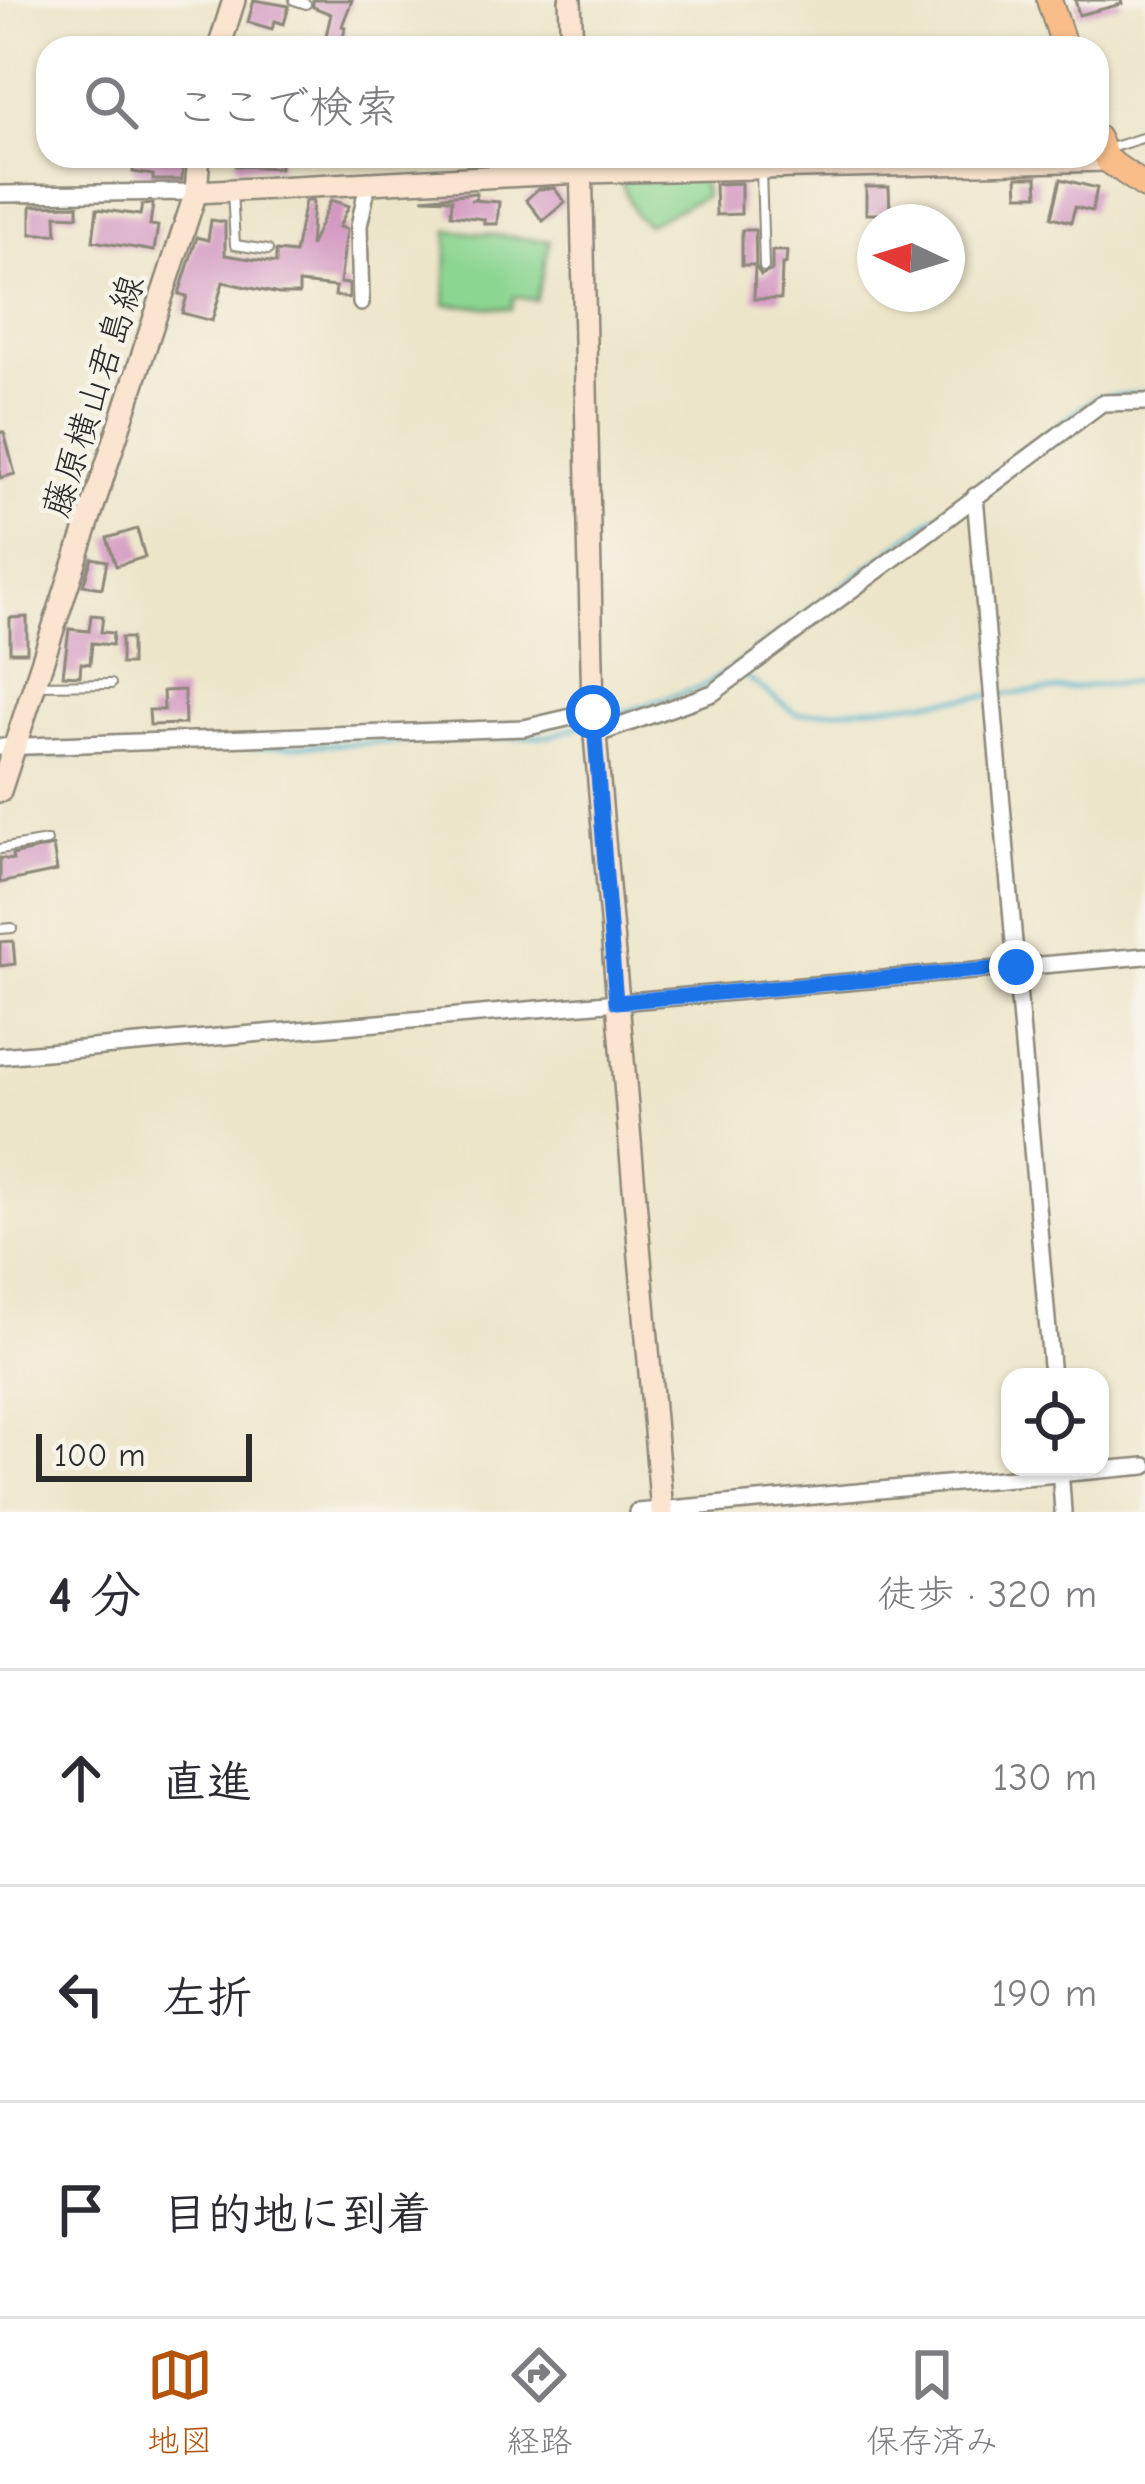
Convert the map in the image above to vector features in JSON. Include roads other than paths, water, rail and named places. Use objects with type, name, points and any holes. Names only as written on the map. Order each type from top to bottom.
[{"type":"main road","points":[[1048,0],[1061,36]]},
{"type":"main road","points":[[1109,155],[1145,186]]},
{"type":"street","points":[[223,36],[234,0]]},
{"type":"street","points":[[570,0],[572,36]]},
{"type":"street","name":"藤原横山君島線","points":[[0,791],[7,747],[34,685],[196,192],[198,168]]},
{"type":"street","points":[[0,194],[196,192],[537,168]]},
{"type":"street","points":[[582,168],[593,712],[662,1511]]},
{"type":"street","points":[[361,303],[359,226],[368,183]]},
{"type":"street","points":[[595,735],[713,693],[1102,403],[1145,401]]},
{"type":"street","points":[[975,496],[1051,1368]]},
{"type":"street","points":[[7,747],[524,728],[593,712]]},
{"type":"street","points":[[0,1056],[1145,956]]},
{"type":"street","points":[[1109,1468],[1145,1466]]},
{"type":"street","points":[[637,1512],[1002,1476]]},
{"type":"street","points":[[1061,1476],[1064,1512]]},
{"type":"lane","points":[[294,0],[306,4]]},
{"type":"lane","points":[[1109,147],[1145,137]]},
{"type":"lane","points":[[761,168],[764,267]]},
{"type":"lane","points":[[232,190],[235,244],[268,250]]},
{"type":"lane","points":[[34,685],[111,684]]},
{"type":"lane","points":[[0,849],[47,841]]},
{"type":"lane","points":[[0,929],[12,928]]},
{"type":"waterway","points":[[603,719],[702,687],[1096,397],[1145,393]]},
{"type":"waterway","points":[[745,676],[797,714],[1145,681]]},
{"type":"waterway","points":[[19,757],[550,736],[587,724]]}]
